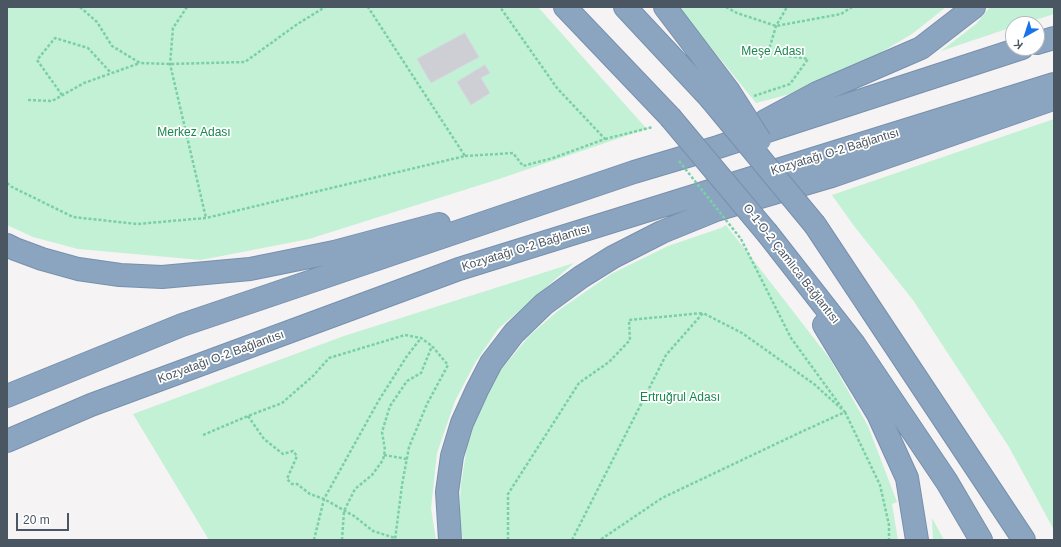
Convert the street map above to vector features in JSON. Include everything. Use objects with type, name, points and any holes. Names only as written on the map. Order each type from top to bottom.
[{"type":"highway","points":[[565,7],[659,126]]},
{"type":"highway","name":"O-1-O-2 Çamlıca Bağlantısı","points":[[577,7],[659,126],[768,234],[854,344],[947,482],[981,540]]},
{"type":"highway","points":[[625,7],[719,94]]},
{"type":"highway","points":[[665,7],[719,94],[815,225],[1024,540]]},
{"type":"highway","points":[[718,147],[817,93],[921,48],[974,7]]},
{"type":"highway","points":[[7,245],[15,249],[78,269],[120,274],[162,277],[250,269],[334,252],[634,172],[718,147],[1005,54]]},
{"type":"highway","name":"Kozyatağı O-2 Bağlantısı","points":[[7,441],[91,405],[459,268],[1054,84]]},
{"type":"highway","points":[[450,540],[447,492],[452,456],[462,423],[491,363],[514,333],[544,304],[581,277],[613,257],[662,232],[716,210],[832,176],[1054,99]]},
{"type":"highway","points":[[7,396],[182,325],[634,172]]},
{"type":"highway","points":[[768,234],[878,414],[907,478],[917,540]]},
{"type":"path","points":[[80,7],[97,22],[112,46],[140,63]]},
{"type":"path","points":[[187,7],[173,28],[170,64],[206,218]]},
{"type":"path","points":[[28,100],[52,101],[84,83],[140,63],[170,64],[245,62],[296,25],[325,7]]},
{"type":"path","points":[[368,7],[465,156]]},
{"type":"path","points":[[500,7],[557,88],[605,139]]},
{"type":"path","points":[[726,7],[737,13],[776,26],[841,14],[852,7]]},
{"type":"path","points":[[787,7],[776,26],[768,53],[808,58],[790,84]]},
{"type":"path","points":[[62,95],[36,60],[55,38],[88,48],[111,73]]},
{"type":"path","points":[[7,183],[12,187],[73,217],[137,224],[206,218],[465,156],[513,153],[523,166],[553,158],[605,139],[659,126]]},
{"type":"path","points":[[677,158],[741,239],[791,338],[845,412],[880,485],[889,525],[889,540]]},
{"type":"path","points":[[508,540],[508,494],[578,383],[610,362],[630,340],[629,320],[703,313],[742,333],[814,384],[845,412]]},
{"type":"path","points":[[572,540],[666,355],[703,313]]},
{"type":"path","points":[[203,435],[248,416],[282,403],[313,376],[329,358],[405,335],[421,338],[432,346],[448,365],[427,404],[409,447],[402,485],[395,539],[373,531],[354,516],[324,499],[310,494],[297,484],[292,484],[287,479],[297,456],[293,451],[283,454],[264,439],[248,416]]},
{"type":"path","points":[[314,540],[324,499],[379,400],[407,356],[421,338]]},
{"type":"path","points":[[342,540],[344,511],[355,489],[372,475],[383,460],[385,450],[382,432],[390,406],[407,381],[421,373],[432,346]]},
{"type":"path","points":[[600,540],[662,498],[845,412]]},
{"type":"path","points":[[384,455],[407,459]]},
{"type":"green space","name":"Merkez Adası","points":[[7,7],[538,7],[646,128],[652,127],[499,179],[309,239],[201,260],[78,249],[33,237],[7,225]]},
{"type":"green space","name":"Meşe Adası","points":[[678,7],[946,7],[912,34],[880,53],[805,90],[756,103]]},
{"type":"green space","points":[[990,7],[1054,7],[1054,14],[1045,17],[1005,16],[1005,30],[941,51],[976,24]]},
{"type":"green space","points":[[1054,119],[1054,530],[1009,447],[913,300],[854,226],[832,195]]},
{"type":"green space","name":"Ertruğrul Adası","points":[[726,225],[830,359],[868,426],[897,502],[892,504],[898,540],[463,540],[459,519],[461,484],[467,447],[477,416],[499,372],[530,335],[559,310],[611,274],[668,246]]},
{"type":"green space","points":[[574,263],[498,329],[475,363],[455,401],[437,453],[431,508],[436,540],[209,540],[133,414],[344,336]]},
{"type":"green space","points":[[932,518],[944,540],[933,540]]},
{"type":"building","points":[[465,33],[479,57],[431,83],[417,59]]},
{"type":"building","points":[[485,65],[490,73],[481,78],[490,93],[471,105],[457,82]]}]
